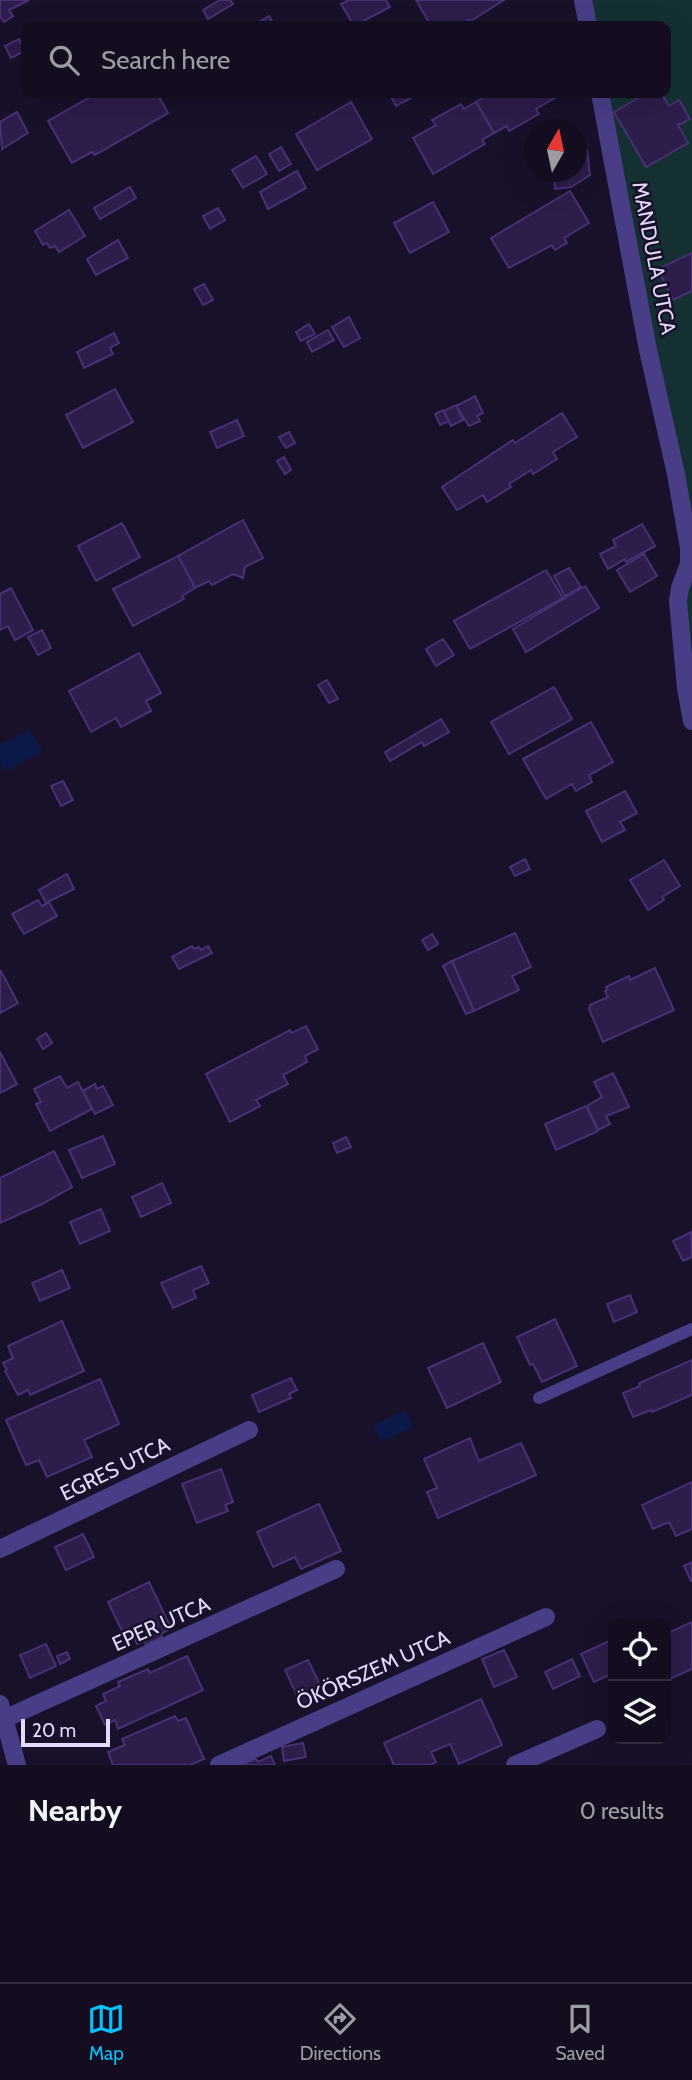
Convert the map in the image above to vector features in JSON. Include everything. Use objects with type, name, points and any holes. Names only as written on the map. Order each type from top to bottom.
[{"type":"street","points":[[583,0],[587,21]]},
{"type":"street","name":"MANDULA UTCA","points":[[601,98],[648,349],[684,475],[689,564],[678,601],[686,688],[692,721]]},
{"type":"street","name":"EGRES UTCA","points":[[0,1549],[249,1430]]},
{"type":"street","name":"EPER UTCA","points":[[2,1712],[335,1569]]},
{"type":"street","name":"ÖKÖRSZEM UTCA","points":[[219,1765],[546,1617]]},
{"type":"street","points":[[2,1712],[17,1765]]},
{"type":"street","points":[[515,1765],[597,1728]]},
{"type":"lane","points":[[539,1398],[692,1329]]},
{"type":"green space","points":[[583,0],[692,0],[692,721],[678,601],[689,564],[601,98],[671,98],[671,21],[587,21]]},
{"type":"water","points":[[30,729],[43,752],[5,772],[0,762],[0,745]]},
{"type":"water","points":[[406,1410],[414,1427],[381,1442],[373,1425]]},
{"type":"building","points":[[0,0],[29,0],[9,10],[13,16],[4,22],[0,16]]},
{"type":"building","points":[[220,0],[230,0],[233,4],[208,19],[203,10]]},
{"type":"building","points":[[349,0],[386,0],[390,7],[363,21],[351,21],[341,4]]},
{"type":"building","points":[[416,0],[504,0],[471,21],[428,21]]},
{"type":"building","points":[[19,39],[21,53],[11,58],[5,46]]},
{"type":"building","points":[[88,98],[160,98],[168,113],[95,155],[92,152],[72,163],[48,121]]},
{"type":"building","points":[[392,98],[411,98],[396,106]]},
{"type":"building","points":[[483,98],[555,98],[536,109],[539,114],[524,119],[524,122],[509,131],[507,126],[494,133],[476,102]]},
{"type":"building","points":[[638,98],[664,98],[669,106],[679,100],[690,119],[678,125],[688,143],[646,167],[614,112]]},
{"type":"building","points":[[351,102],[372,139],[317,170],[296,134]]},
{"type":"building","points":[[476,102],[494,133],[482,140],[485,144],[433,174],[413,138],[436,125],[432,120],[461,104],[464,109]]},
{"type":"building","points":[[17,112],[28,133],[2,149],[0,122]]},
{"type":"building","points":[[281,147],[291,164],[279,171],[269,154]]},
{"type":"building","points":[[587,150],[590,175],[587,177]]},
{"type":"building","points":[[256,156],[267,174],[243,188],[232,170]]},
{"type":"building","points":[[297,171],[306,188],[268,209],[260,192]]},
{"type":"building","points":[[554,182],[579,182],[571,187],[555,189]]},
{"type":"building","points":[[130,187],[136,198],[100,219],[94,208]]},
{"type":"building","points":[[570,191],[589,223],[564,238],[567,243],[555,250],[552,245],[509,268],[491,238]]},
{"type":"building","points":[[433,202],[449,232],[410,253],[394,223]]},
{"type":"building","points":[[218,208],[225,220],[210,229],[203,216]]},
{"type":"building","points":[[69,210],[85,236],[59,252],[55,246],[50,248],[47,243],[43,245],[35,231]]},
{"type":"building","points":[[118,240],[128,258],[96,275],[87,259]]},
{"type":"building","points":[[692,253],[692,291],[673,300],[658,269]]},
{"type":"building","points":[[204,284],[213,300],[203,305],[194,289]]},
{"type":"building","points":[[349,317],[360,338],[344,347],[332,327]]},
{"type":"building","points":[[309,324],[315,334],[301,341],[296,332]]},
{"type":"building","points":[[328,330],[334,340],[312,352],[307,342]]},
{"type":"building","points":[[114,333],[119,343],[110,348],[113,354],[84,368],[77,352]]},
{"type":"building","points":[[115,389],[133,422],[83,448],[66,415]]},
{"type":"building","points":[[475,396],[483,413],[477,416],[480,421],[469,426],[456,406]]},
{"type":"building","points":[[456,405],[463,420],[451,426],[444,411]]},
{"type":"building","points":[[443,410],[449,421],[440,425],[435,414]]},
{"type":"building","points":[[562,413],[577,437],[553,452],[557,459],[533,474],[531,470],[487,502],[483,495],[457,510],[442,487],[513,440],[515,443]]},
{"type":"building","points":[[237,420],[244,436],[217,448],[210,432]]},
{"type":"building","points":[[289,432],[295,443],[286,448],[279,437]]},
{"type":"building","points":[[284,457],[291,470],[285,474],[277,461]]},
{"type":"building","points":[[243,520],[263,558],[245,567],[243,578],[233,574],[212,585],[209,581],[195,588],[178,556]]},
{"type":"building","points":[[122,523],[140,557],[96,581],[78,546]]},
{"type":"building","points":[[642,524],[655,546],[608,569],[600,554],[616,546],[613,540]]},
{"type":"building","points":[[644,554],[657,576],[630,592],[617,570]]},
{"type":"building","points":[[178,556],[195,588],[182,596],[184,599],[133,626],[113,589]]},
{"type":"building","points":[[569,568],[581,587],[565,596],[554,576]]},
{"type":"building","points":[[546,570],[563,598],[470,649],[454,621]]},
{"type":"building","points":[[585,586],[599,608],[526,652],[513,629]]},
{"type":"building","points":[[11,588],[33,630],[15,640],[8,626],[0,630],[0,594]]},
{"type":"building","points":[[42,630],[51,648],[38,655],[28,637]]},
{"type":"building","points":[[443,639],[454,655],[436,666],[426,649]]},
{"type":"building","points":[[139,653],[161,693],[146,701],[151,711],[121,727],[116,718],[91,732],[69,691]]},
{"type":"building","points":[[327,680],[338,699],[329,703],[318,685]]},
{"type":"building","points":[[554,687],[572,719],[509,754],[491,722]]},
{"type":"building","points":[[441,719],[449,732],[424,746],[422,742],[390,761],[385,752]]},
{"type":"building","points":[[591,722],[613,762],[589,775],[592,782],[576,791],[572,784],[546,799],[523,759]]},
{"type":"building","points":[[63,781],[73,800],[61,806],[51,786]]},
{"type":"building","points":[[625,791],[637,813],[620,822],[625,830],[602,842],[586,811]]},
{"type":"building","points":[[525,859],[530,869],[515,876],[510,867]]},
{"type":"building","points":[[664,860],[680,886],[648,910],[630,880]]},
{"type":"building","points":[[67,874],[74,889],[46,903],[39,890]]},
{"type":"building","points":[[38,900],[42,906],[49,902],[57,916],[24,934],[12,914]]},
{"type":"building","points":[[515,933],[531,967],[512,976],[519,990],[474,1011],[452,961]]},
{"type":"building","points":[[432,934],[438,944],[428,950],[422,940]]},
{"type":"building","points":[[192,946],[201,950],[208,946],[212,953],[179,969],[172,957]]},
{"type":"building","points":[[452,961],[474,1011],[466,1014],[443,966]]},
{"type":"building","points":[[655,968],[674,1010],[603,1042],[589,1009],[590,1005],[608,997],[606,987],[629,976],[630,980]]},
{"type":"building","points":[[0,972],[18,1003],[0,1013]]},
{"type":"building","points":[[306,1026],[318,1049],[305,1056],[307,1062],[283,1075],[288,1084],[256,1100],[260,1106],[230,1122],[206,1074],[290,1030],[292,1033]]},
{"type":"building","points":[[46,1033],[52,1043],[43,1049],[37,1039]]},
{"type":"building","points":[[0,1052],[17,1084],[0,1093]]},
{"type":"building","points":[[613,1073],[629,1107],[606,1116],[610,1124],[598,1130],[587,1106],[602,1097],[594,1082]]},
{"type":"building","points":[[60,1076],[67,1088],[78,1082],[92,1109],[50,1131],[36,1104],[41,1102],[34,1089]]},
{"type":"building","points":[[95,1084],[97,1089],[103,1086],[113,1105],[95,1114],[83,1091]]},
{"type":"building","points":[[586,1106],[598,1131],[556,1150],[545,1124]]},
{"type":"building","points":[[103,1136],[115,1164],[82,1178],[69,1150]]},
{"type":"building","points":[[346,1137],[351,1147],[337,1153],[333,1143]]},
{"type":"building","points":[[54,1151],[72,1187],[0,1223],[0,1178]]},
{"type":"building","points":[[162,1183],[171,1203],[141,1217],[132,1197]]},
{"type":"building","points":[[101,1209],[110,1231],[80,1244],[70,1222]]},
{"type":"building","points":[[691,1232],[692,1257],[683,1261],[673,1241]]},
{"type":"building","points":[[201,1266],[209,1283],[193,1290],[196,1298],[173,1308],[161,1283]]},
{"type":"building","points":[[62,1270],[70,1288],[40,1301],[32,1283]]},
{"type":"building","points":[[630,1295],[637,1312],[614,1322],[607,1304]]},
{"type":"building","points":[[555,1319],[577,1366],[542,1382],[533,1364],[530,1365],[517,1337]]},
{"type":"building","points":[[62,1321],[84,1371],[30,1395],[28,1390],[18,1395],[3,1363],[13,1358],[8,1346]]},
{"type":"building","points":[[483,1343],[501,1382],[447,1408],[428,1368]]},
{"type":"building","points":[[692,1360],[692,1395],[633,1417],[623,1393],[640,1386],[639,1383]]},
{"type":"building","points":[[291,1378],[297,1390],[289,1394],[291,1398],[259,1412],[252,1395]]},
{"type":"building","points":[[100,1379],[119,1424],[84,1440],[92,1457],[47,1477],[39,1460],[26,1465],[6,1420]]},
{"type":"building","points":[[470,1438],[479,1461],[521,1443],[536,1475],[438,1518],[427,1492],[437,1488],[424,1459]]},
{"type":"building","points":[[221,1469],[233,1502],[225,1505],[228,1511],[197,1523],[182,1484]]},
{"type":"building","points":[[692,1482],[692,1529],[676,1536],[669,1522],[653,1529],[642,1505]]},
{"type":"building","points":[[319,1504],[341,1551],[301,1569],[295,1557],[273,1567],[257,1532]]},
{"type":"building","points":[[83,1534],[94,1557],[66,1570],[55,1547]]},
{"type":"building","points":[[692,1562],[692,1581],[691,1581],[684,1566]]},
{"type":"building","points":[[149,1582],[171,1628],[161,1634],[162,1637],[146,1645],[144,1641],[137,1644],[132,1633],[125,1637],[108,1602]]},
{"type":"building","points":[[692,1622],[692,1669],[671,1679],[671,1632]]},
{"type":"building","points":[[608,1641],[608,1675],[594,1682],[581,1654]]},
{"type":"building","points":[[46,1644],[56,1666],[30,1678],[20,1655]]},
{"type":"building","points":[[504,1650],[517,1677],[494,1687],[482,1659]]},
{"type":"building","points":[[67,1652],[70,1659],[60,1664],[57,1656]]},
{"type":"building","points":[[187,1656],[203,1690],[118,1729],[115,1720],[105,1725],[96,1706],[106,1701],[103,1694],[120,1686],[118,1682],[148,1669],[150,1673]]},
{"type":"building","points":[[572,1659],[580,1676],[553,1689],[545,1672]]},
{"type":"building","points":[[308,1660],[320,1685],[311,1689],[316,1700],[302,1706],[285,1670]]},
{"type":"building","points":[[481,1699],[502,1745],[459,1764],[450,1744],[431,1752],[436,1762],[430,1765],[394,1765],[384,1743]]},
{"type":"building","points":[[175,1716],[178,1721],[186,1718],[204,1759],[190,1765],[113,1765],[108,1752],[125,1745],[122,1739]]},
{"type":"building","points":[[303,1743],[306,1757],[284,1761],[282,1747]]},
{"type":"building","points":[[271,1756],[275,1765],[242,1765],[256,1759],[258,1762]]}]
